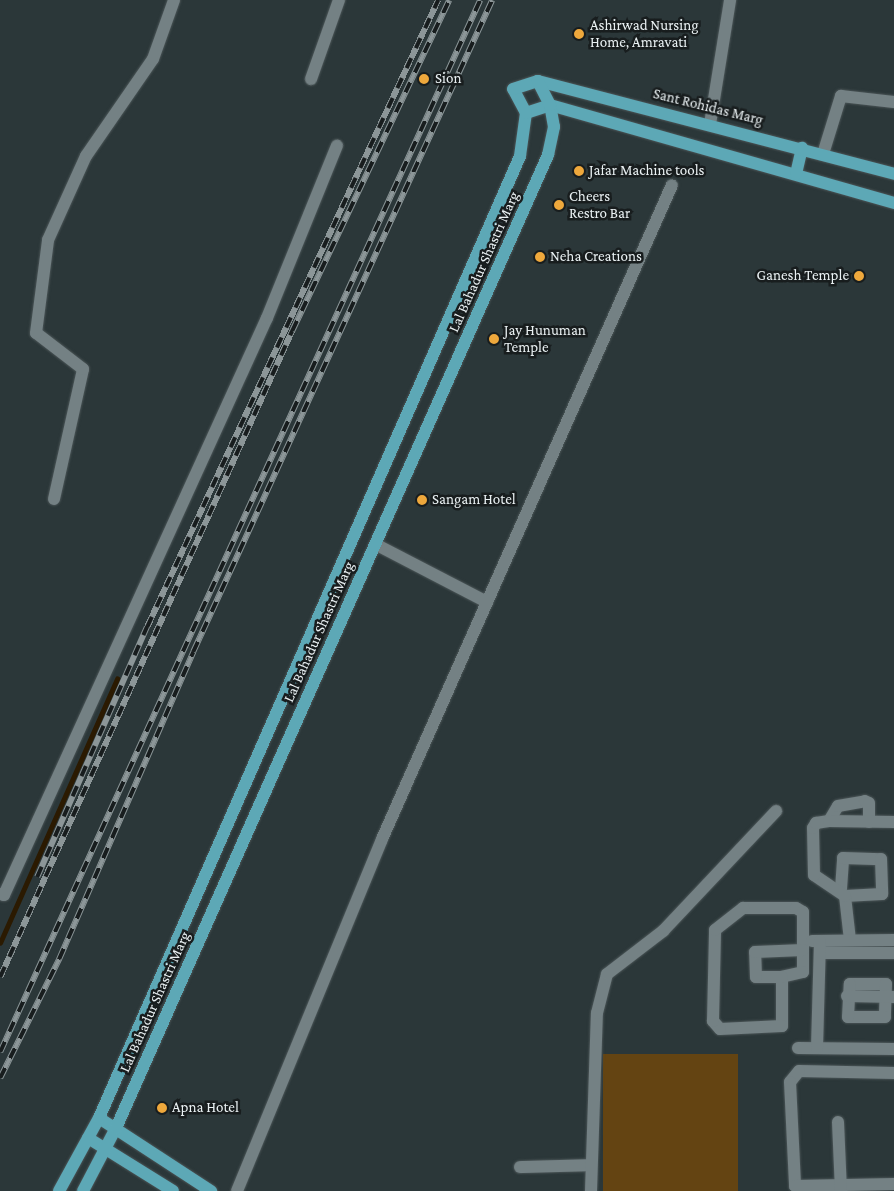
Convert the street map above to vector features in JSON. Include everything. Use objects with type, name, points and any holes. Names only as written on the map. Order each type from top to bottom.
[{"type":"main road","name":"Sant Rohidas Marg","points":[[538,81],[802,148],[894,174]]},
{"type":"main road","points":[[538,81],[513,90],[526,113],[550,106],[894,203]]},
{"type":"main road","name":"Lal Bahadur Shastri Marg","points":[[83,1191],[116,1128],[553,144],[550,106],[538,81]]},
{"type":"main road","name":"Lal Bahadur Shastri Marg","points":[[59,1191],[99,1118],[520,156],[526,113]]},
{"type":"main road","points":[[796,174],[802,148]]},
{"type":"main road","points":[[328,598],[348,608]]},
{"type":"main road","points":[[99,1118],[211,1191]]},
{"type":"main road","points":[[88,1138],[173,1191]]},
{"type":"street","points":[[54,499],[83,369],[36,333],[48,240],[86,156],[153,59],[174,0]]},
{"type":"street","points":[[310,79],[339,0]]},
{"type":"street","points":[[710,124],[730,0]]},
{"type":"street","points":[[824,154],[841,96],[894,102]]},
{"type":"street","points":[[0,894],[4,895],[267,318],[336,146]]},
{"type":"street","points":[[237,1191],[382,839],[672,185]]},
{"type":"street","points":[[376,544],[487,602]]},
{"type":"street","points":[[829,822],[838,806],[865,801],[869,803],[869,822]]},
{"type":"street","points":[[591,1191],[590,1165],[597,1013],[607,974],[663,931],[776,811]]},
{"type":"street","points":[[850,940],[843,893],[819,879],[812,868],[813,828],[816,823],[829,822],[894,822]]},
{"type":"street","points":[[782,977],[782,1026],[715,1027],[717,926],[740,909],[796,908],[803,912],[803,946],[802,974],[782,977],[756,977],[756,952],[803,946],[892,946]]},
{"type":"street","points":[[820,947],[850,940],[892,946]]},
{"type":"street","points":[[817,1048],[820,947]]},
{"type":"street","points":[[847,996],[890,997],[886,1015],[881,1019],[848,1017],[847,996]]},
{"type":"street","points":[[798,1048],[894,1049]]},
{"type":"street","points":[[894,1073],[800,1071],[793,1076],[794,1184],[841,1188],[894,1184]]},
{"type":"street","points":[[838,1122],[841,1188]]},
{"type":"street","points":[[520,1167],[590,1165]]},
{"type":"shaded area","points":[[603,1054],[738,1054],[738,1191],[603,1191]]},
{"type":"waterway","points":[[0,943],[117,679]]},
{"type":"railway","points":[[37,877],[147,627],[438,0]]},
{"type":"railway","points":[[0,977],[292,331],[449,0]]},
{"type":"railway","points":[[0,1052],[480,0]]},
{"type":"railway","points":[[0,1078],[59,959],[193,652],[492,0]]},
{"type":"place","name":"Ashirwad Nursing Home, Amravati","points":[[579,34]]},
{"type":"place","name":"Sion","points":[[424,79]]},
{"type":"place","name":"Jafar Machine tools","points":[[579,171]]},
{"type":"place","name":"Cheers Restro Bar","points":[[559,205]]},
{"type":"place","name":"Neha Creations","points":[[540,257]]},
{"type":"place","name":"Ganesh Temple","points":[[859,276]]},
{"type":"place","name":"Jay Hunuman Temple","points":[[494,339]]},
{"type":"place","name":"Sangam Hotel","points":[[422,500]]},
{"type":"place","name":"Apna Hotel","points":[[162,1108]]}]
